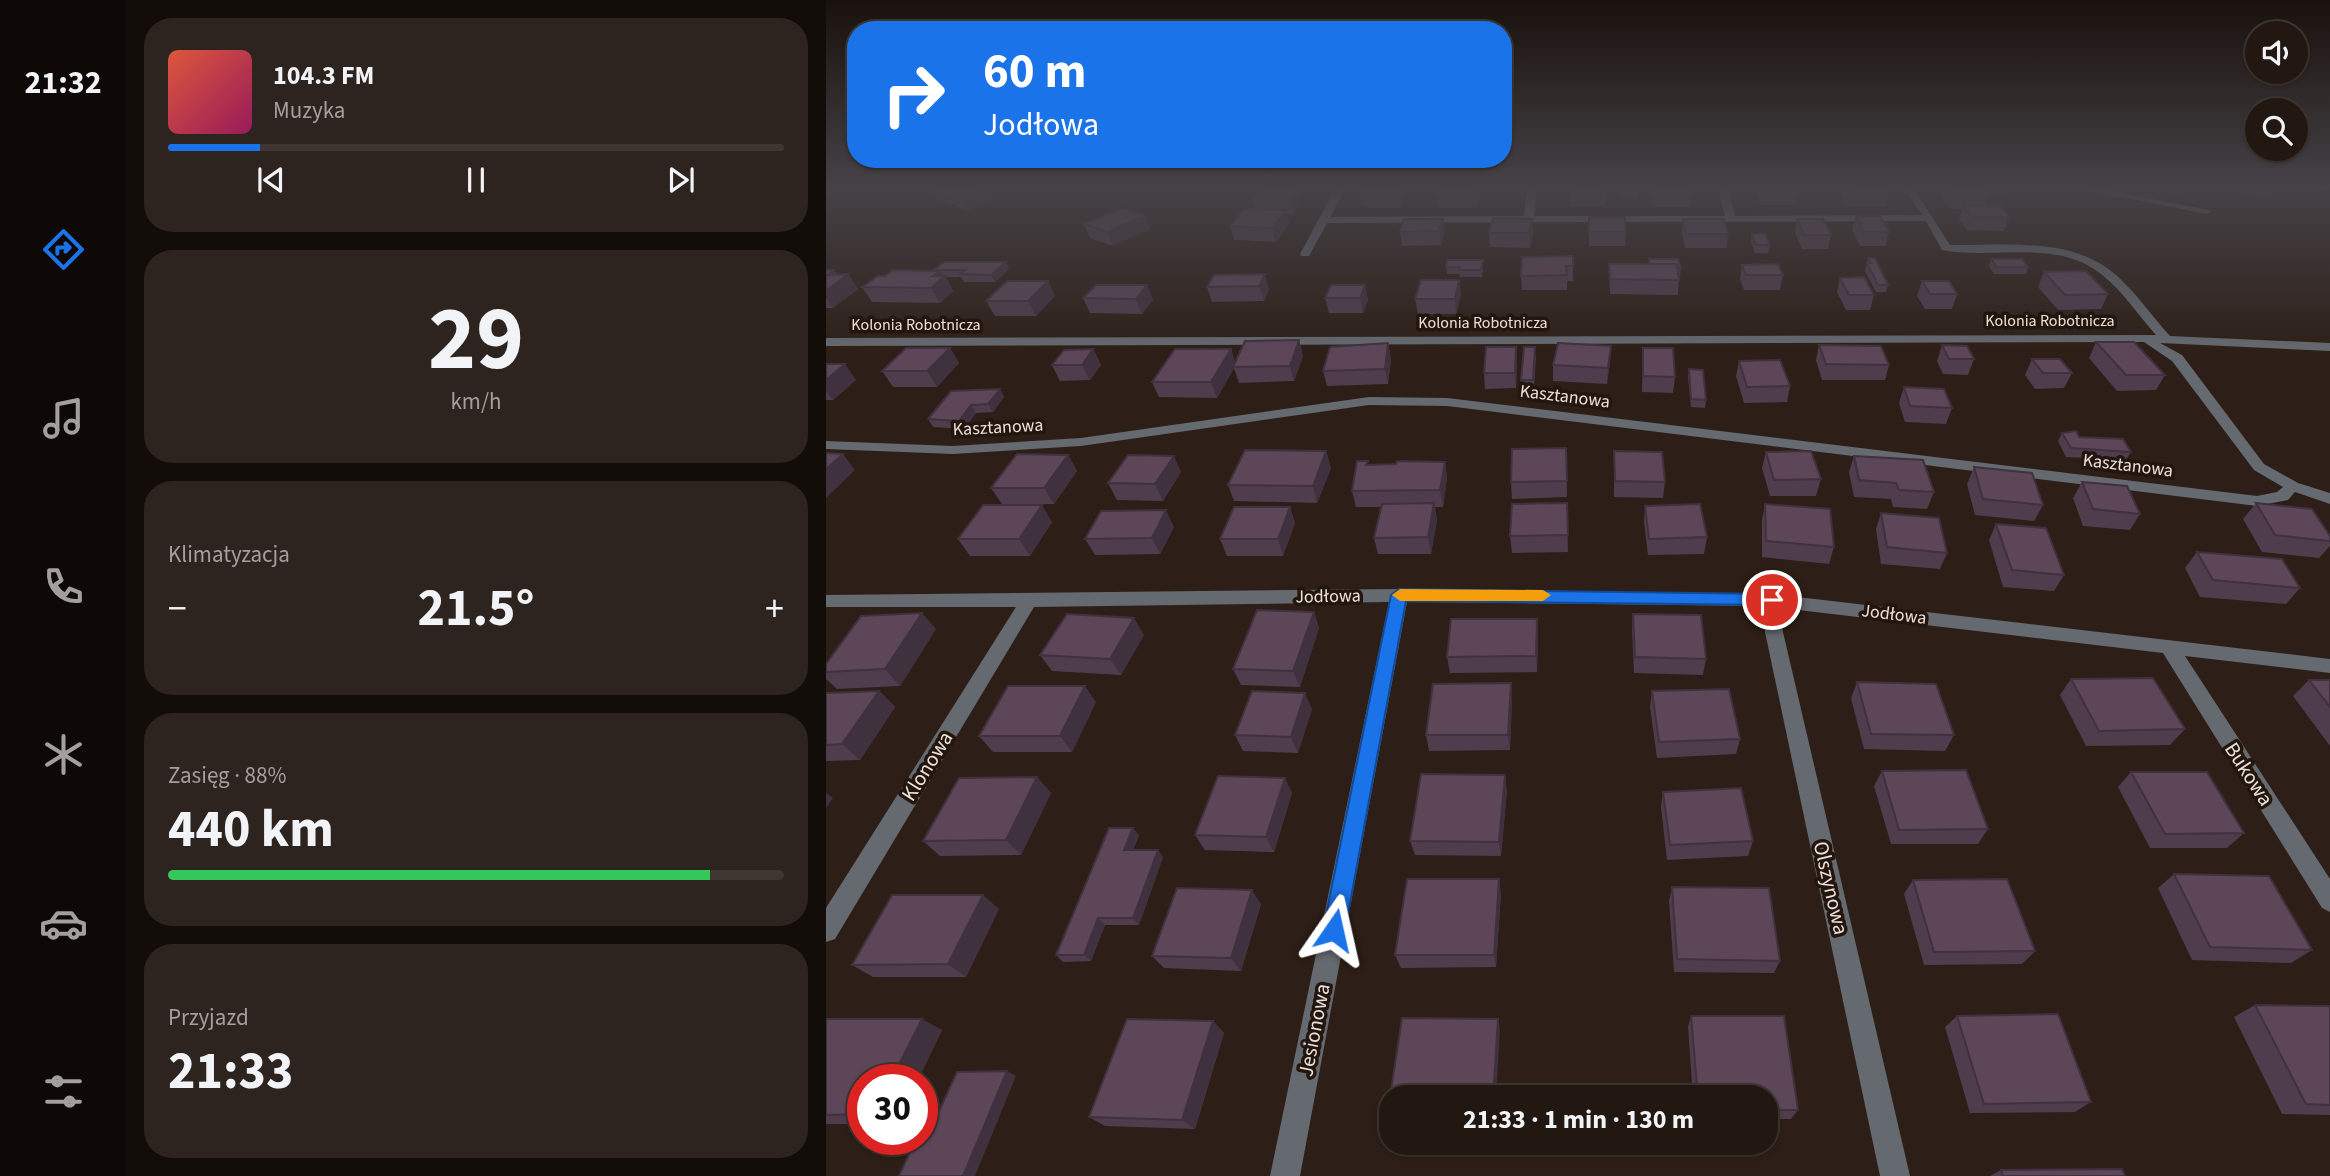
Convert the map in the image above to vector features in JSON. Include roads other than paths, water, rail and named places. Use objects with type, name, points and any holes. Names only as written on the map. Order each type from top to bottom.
[{"type":"street","points":[[1305,254],[1311,244]]},
{"type":"street","points":[[1944,244],[1946,248],[2049,250],[2096,264],[2167,340]]},
{"type":"street","points":[[2140,339],[2178,358],[2259,467],[2328,501]]},
{"type":"street","name":"Kolonia Robotnicza","points":[[826,342],[2140,339],[2330,347]]},
{"type":"street","name":"Kasztanowa","points":[[826,445],[953,450],[1081,442],[1369,401],[1408,400],[1562,415],[2257,501],[2282,496],[2293,486]]},
{"type":"street","name":"Jodłowa","points":[[826,601],[1029,601],[1399,595],[1772,600],[2330,666]]},
{"type":"street","name":"Jesionowa","points":[[1285,1176],[1399,595]]},
{"type":"street","name":"Olszynowa","points":[[1772,600],[1774,632],[1895,1176]]},
{"type":"street","name":"Klonowa","points":[[826,930],[1029,601]]},
{"type":"street","name":"Bukowa","points":[[2169,648],[2330,900]]}]
